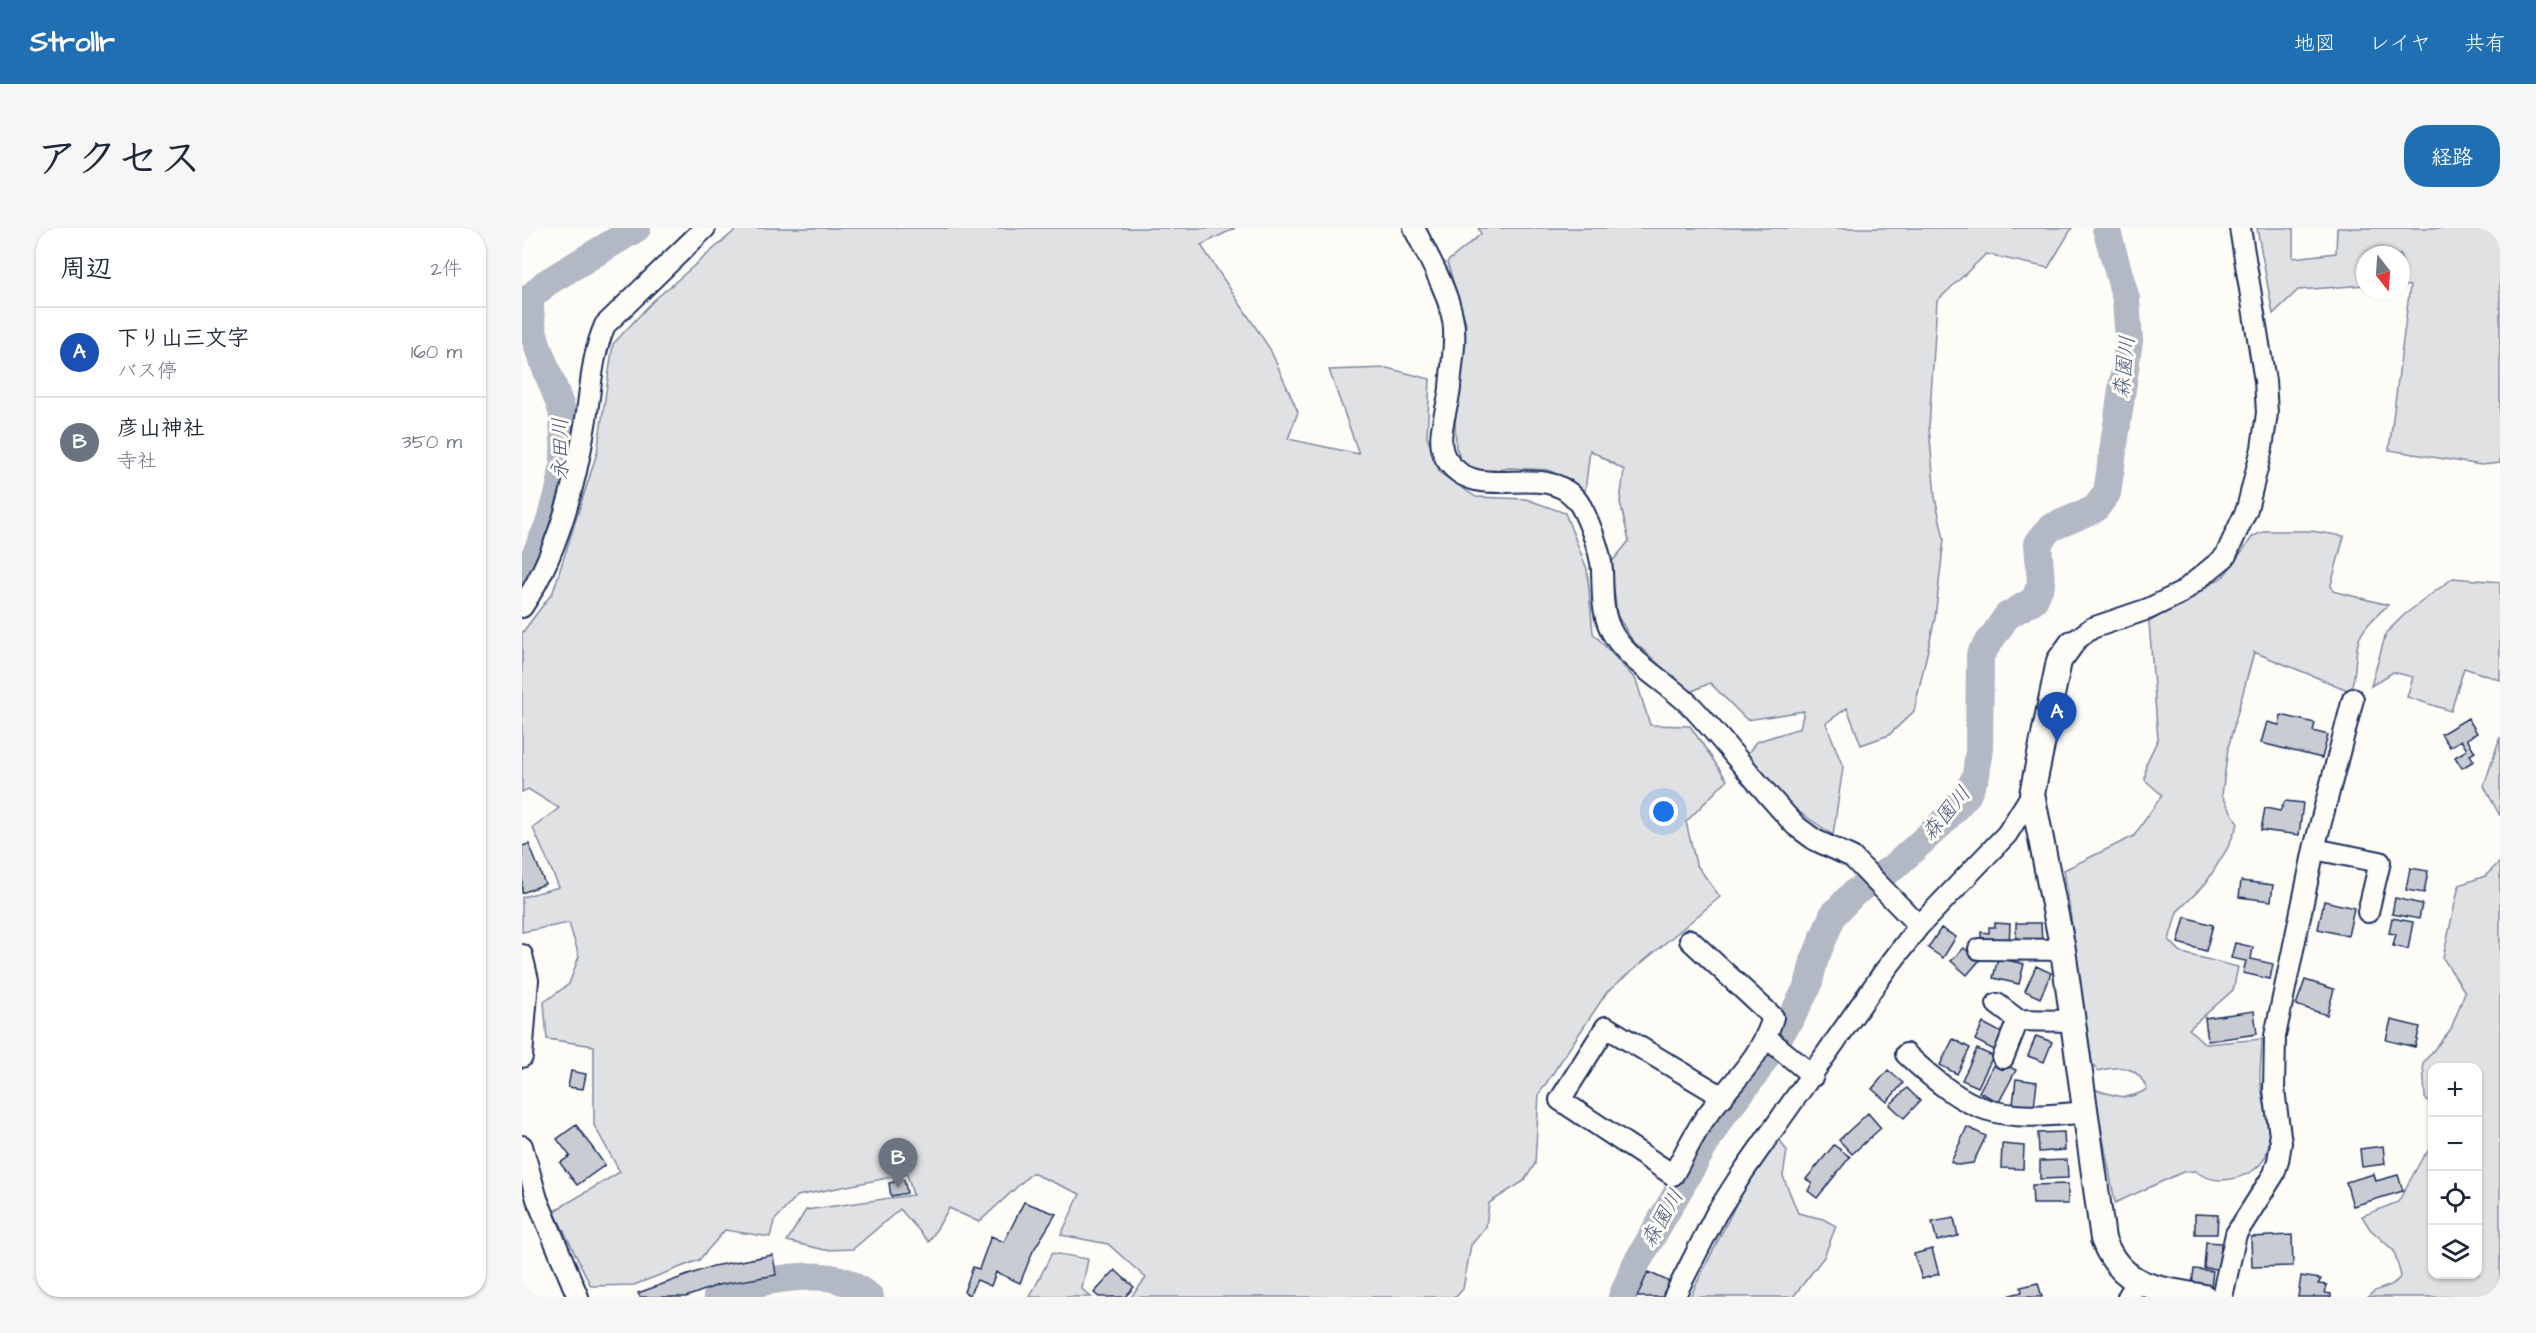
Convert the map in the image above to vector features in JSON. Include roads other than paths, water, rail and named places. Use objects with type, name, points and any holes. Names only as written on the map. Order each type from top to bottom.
[{"type":"street","points":[[522,607],[537,584],[558,529],[579,462],[591,372],[597,343],[605,325],[705,228]]},
{"type":"street","points":[[1414,228],[1447,298],[1454,321],[1450,391],[1441,442],[1446,459],[1470,480],[1486,483],[1523,480],[1555,486],[1575,498],[1588,522],[1602,567],[1602,602],[1613,634],[1626,651],[1693,709],[1796,826],[1815,840],[1852,857],[1919,926]]},
{"type":"street","points":[[1674,1297],[1716,1214],[1884,972],[1919,926],[2002,840],[2032,794],[2059,661],[2072,643],[2092,628],[2148,609],[2181,593],[2225,557],[2247,509],[2262,448],[2267,413],[2265,381],[2240,228]]},
{"type":"street","points":[[2222,1297],[2236,1234],[2269,1183],[2278,1161],[2281,1143],[2274,1090],[2275,1036],[2314,849],[2353,699]]},
{"type":"street","points":[[2032,794],[2062,950],[2103,1239],[2132,1290],[2204,1297]]},
{"type":"street","points":[[2314,849],[2380,862],[2368,912]]},
{"type":"street","points":[[1690,940],[1773,1017],[1767,1038],[1752,1062],[1703,1122],[1673,1175],[1560,1100],[1606,1027],[1723,1097]]},
{"type":"street","points":[[1979,949],[2062,950]]},
{"type":"street","points":[[522,956],[528,980],[522,1057]]},
{"type":"street","points":[[1996,1004],[2018,1020],[2072,1021]]},
{"type":"street","points":[[2003,1058],[2018,1020]]},
{"type":"street","points":[[1767,1038],[1813,1076]]},
{"type":"street","points":[[1906,1054],[1940,1086],[1971,1104],[1994,1112],[2037,1117],[2085,1112]]},
{"type":"street","points":[[522,1146],[537,1199],[579,1297]]},
{"type":"waterway","name":"永田川","points":[[522,581],[547,530],[558,494],[564,457],[562,411],[532,327],[530,298],[546,283],[637,228]]},
{"type":"waterway","name":"森園川","points":[[1622,1297],[1636,1264],[1719,1120],[1755,1074],[1792,1016],[1808,986],[1814,961],[1833,915],[1854,893],[1894,867],[1942,823],[1967,795],[1976,775],[1979,751],[1980,655],[2007,616],[2034,600],[2041,584],[2038,543],[2050,528],[2095,509],[2107,493],[2129,341],[2126,299],[2106,228]]},
{"type":"waterway","name":"森園川","points":[[717,1297],[745,1286],[799,1277],[833,1278],[846,1282],[870,1297]]},
{"type":"place","name":"下り山三文字","points":[[2057,742]]},
{"type":"place","name":"彦山神社","points":[[898,1188]]}]
